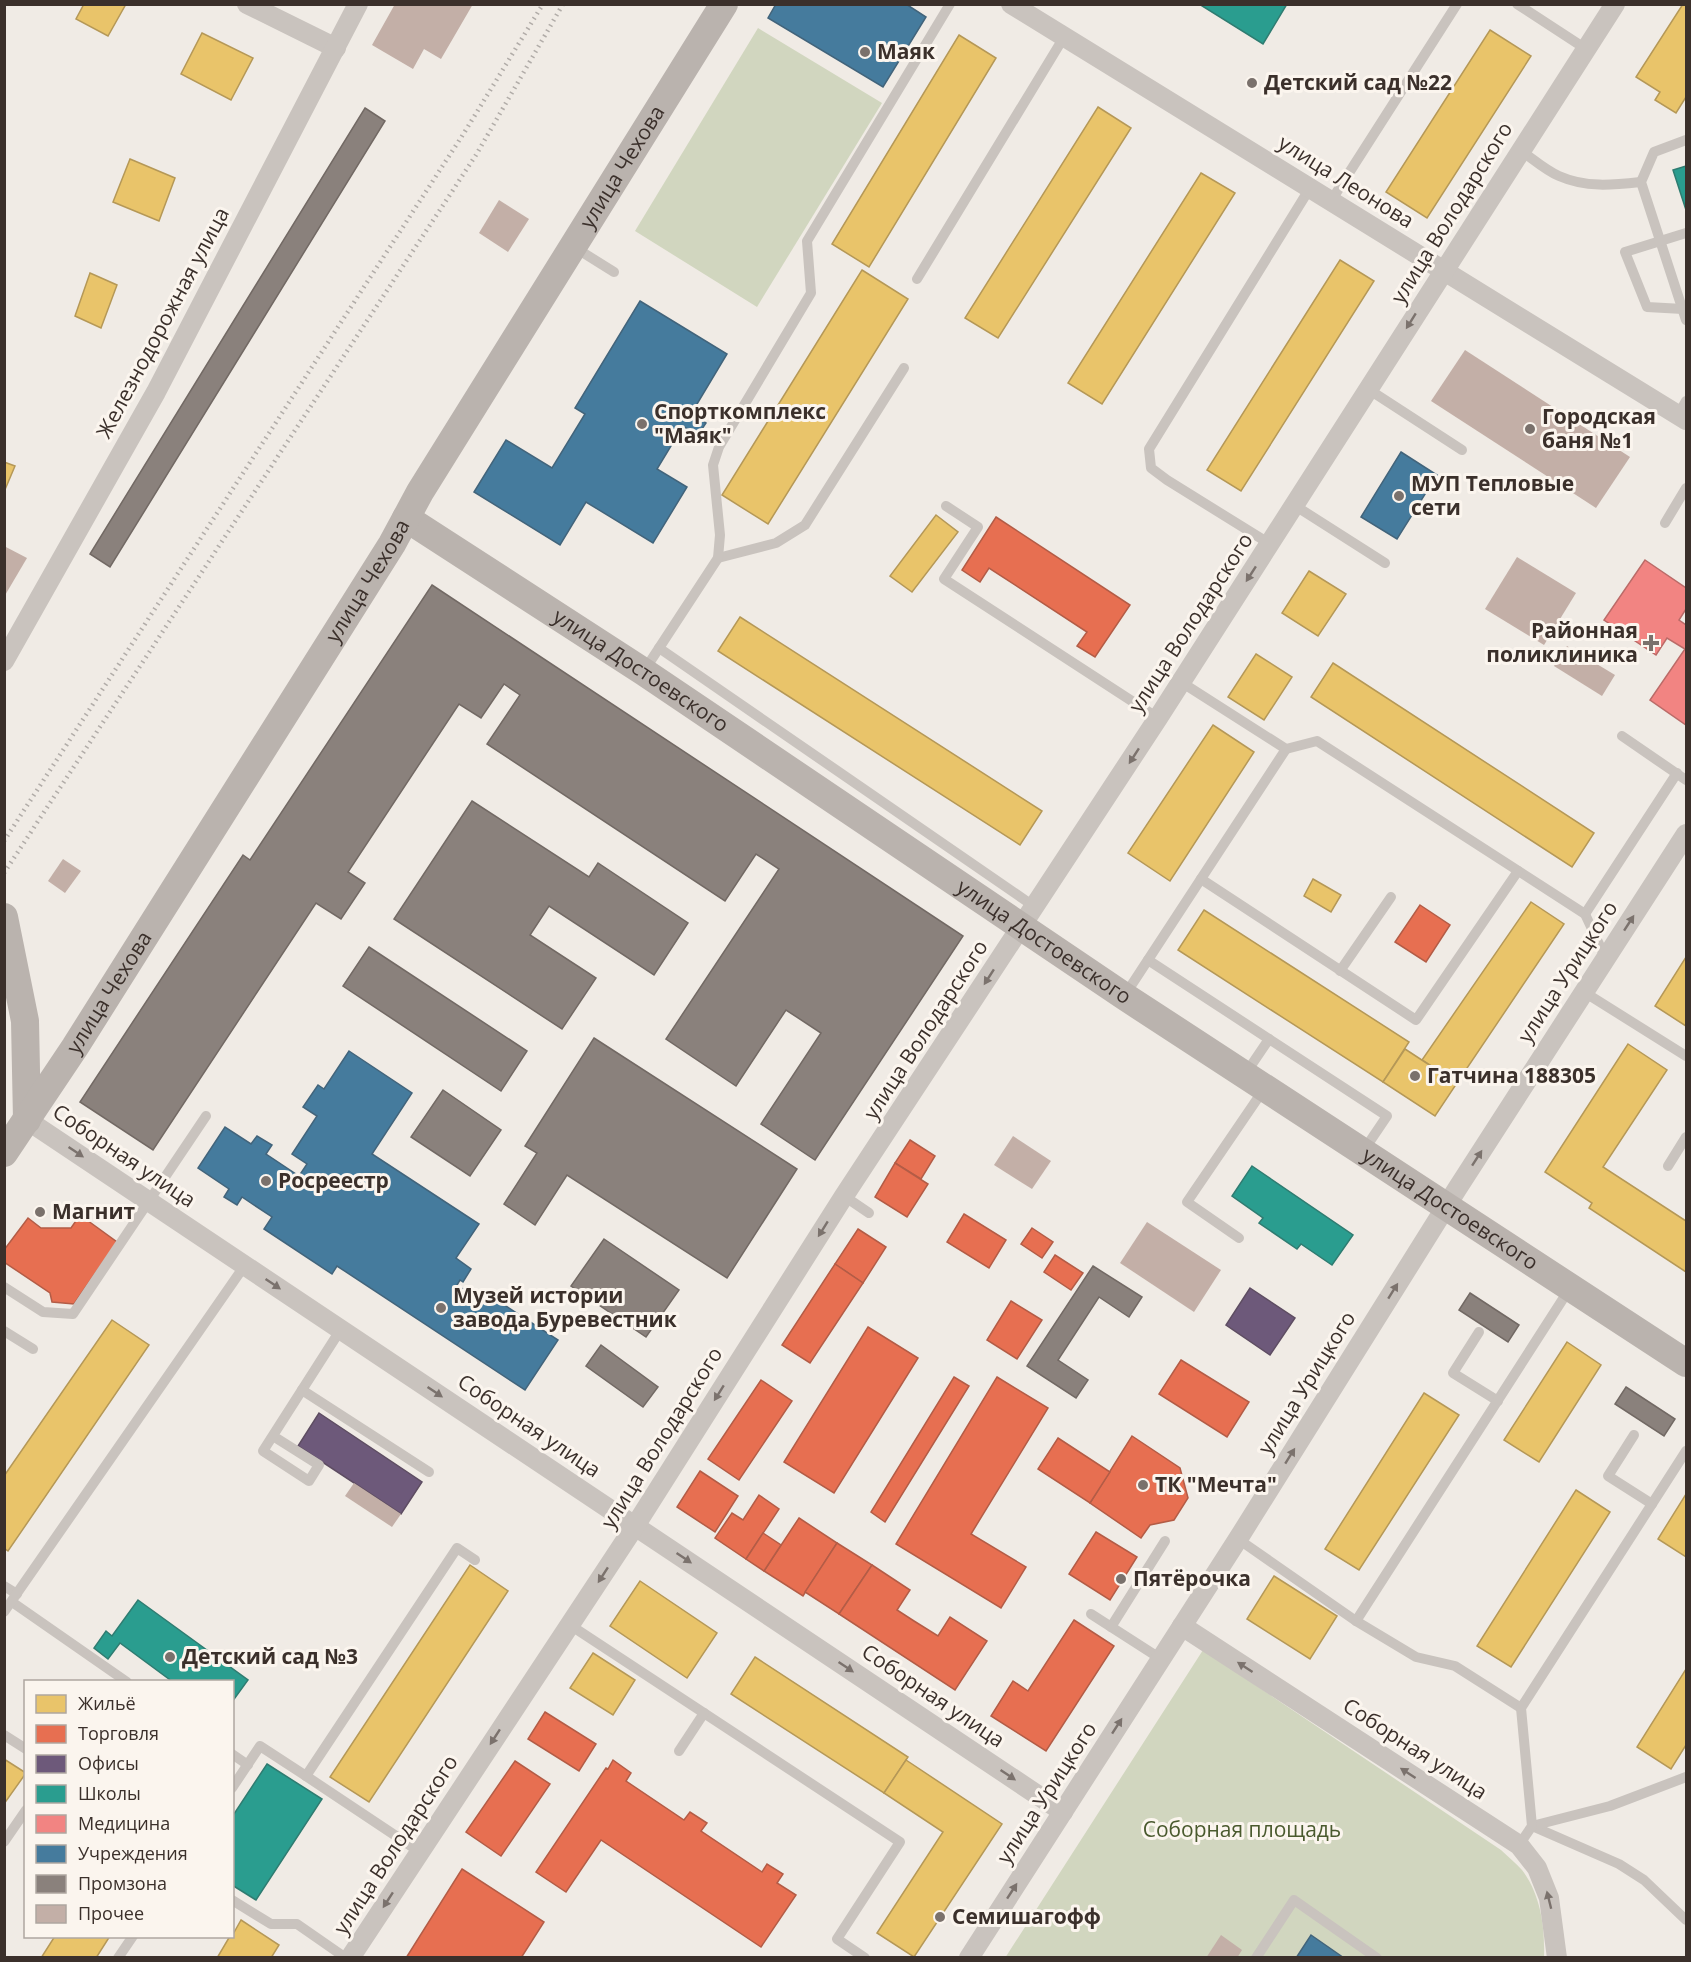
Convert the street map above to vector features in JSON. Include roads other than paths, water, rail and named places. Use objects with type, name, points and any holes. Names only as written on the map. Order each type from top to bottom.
[{"type":"street","points":[[247,4],[336,48]]},
{"type":"street","name":"Железнодорожная улица","points":[[4,661],[156,392],[358,4]]},
{"type":"street","name":"улица Чехова","points":[[4,1153],[75,1047],[392,544],[724,4]]},
{"type":"street","name":"улица Леонова","points":[[1011,4],[1443,271],[1684,412]]},
{"type":"street","name":"улица Володарского","points":[[348,1958],[635,1526],[844,1196],[1158,718],[1615,4]]},
{"type":"street","name":"улица Достоевского","points":[[406,518],[1028,918],[1124,996],[1686,1363]]},
{"type":"street","name":"улица Урицкого","points":[[969,1958],[1686,834]]},
{"type":"street","points":[[4,917],[25,1021],[27,1120]]},
{"type":"street","points":[[25,1021],[34,1037],[45,1046],[59,1049],[75,1047]]},
{"type":"street","name":"Соборная улица","points":[[27,1120],[1063,1812]]},
{"type":"street","name":"Соборная улица","points":[[1182,1626],[1519,1845],[1537,1868],[1549,1898],[1557,1958]]},
{"type":"lane","points":[[644,672],[718,558],[720,535],[713,465],[718,447],[811,293],[807,241],[950,4]]},
{"type":"lane","points":[[1331,201],[1457,4]]},
{"type":"lane","points":[[1517,4],[1586,49]]},
{"type":"lane","points":[[917,279],[1064,37]]},
{"type":"lane","points":[[1686,141],[1654,152],[1641,182],[1661,241],[1685,315],[1647,307],[1625,252],[1661,241],[1686,233]]},
{"type":"lane","points":[[1520,150],[1558,175],[1580,183],[1606,185],[1641,182]]},
{"type":"lane","points":[[1270,544],[1151,468],[1149,449],[1311,188]]},
{"type":"lane","points":[[574,247],[614,272]]},
{"type":"lane","points":[[718,558],[776,543],[805,525],[904,368]]},
{"type":"lane","points":[[1368,389],[1462,450]]},
{"type":"lane","points":[[1665,523],[1686,488]]},
{"type":"lane","points":[[1294,505],[1385,563]]},
{"type":"lane","points":[[946,507],[978,527],[944,579],[1158,718]]},
{"type":"lane","points":[[659,648],[1028,918]]},
{"type":"lane","points":[[1181,682],[1286,749]]},
{"type":"lane","points":[[1622,736],[1686,780]]},
{"type":"lane","points":[[1124,996],[1286,749],[1317,741],[1585,914],[1606,959]]},
{"type":"lane","points":[[1585,914],[1677,773]]},
{"type":"lane","points":[[1201,879],[1416,1020],[1518,871]]},
{"type":"lane","points":[[1341,971],[1391,897]]},
{"type":"lane","points":[[1148,960],[1387,1116],[1362,1153]]},
{"type":"lane","points":[[1584,992],[1686,1056]]},
{"type":"lane","points":[[1239,1238],[1187,1202],[1254,1082],[1269,1039]]},
{"type":"lane","points":[[4,1287],[43,1312],[73,1314],[206,1116]]},
{"type":"lane","points":[[1668,1166],[1686,1137]]},
{"type":"lane","points":[[844,1196],[869,1213]]},
{"type":"lane","points":[[4,1612],[245,1265]]},
{"type":"lane","points":[[1356,1621],[1571,1288]]},
{"type":"lane","points":[[273,1436],[319,1466],[309,1481],[262,1451],[341,1329]]},
{"type":"lane","points":[[4,1331],[33,1350]]},
{"type":"lane","points":[[1479,1332],[1453,1372],[1498,1401]]},
{"type":"lane","points":[[302,1390],[429,1472]]},
{"type":"lane","points":[[1634,1435],[1608,1476],[1652,1504]]},
{"type":"lane","points":[[1519,1845],[1532,1826],[1521,1708],[1686,1451]]},
{"type":"lane","points":[[1238,1539],[1356,1621],[1416,1657],[1455,1666],[1521,1708]]},
{"type":"lane","points":[[1111,1627],[1165,1541]]},
{"type":"lane","points":[[306,1776],[457,1548],[475,1560]]},
{"type":"lane","points":[[4,1586],[14,1598],[124,1680]]},
{"type":"lane","points":[[1091,1614],[1161,1659]]},
{"type":"lane","points":[[570,1625],[900,1842],[837,1939],[865,1958]]},
{"type":"lane","points":[[679,1751],[704,1713]]},
{"type":"lane","points":[[4,1735],[24,1748]]},
{"type":"lane","points":[[234,1785],[260,1746],[420,1852]]},
{"type":"lane","points":[[234,1755],[248,1765]]},
{"type":"lane","points":[[1532,1826],[1610,1806],[1686,1777]]},
{"type":"lane","points":[[4,1842],[24,1813]]},
{"type":"lane","points":[[1532,1826],[1619,1864],[1644,1880],[1686,1920]]},
{"type":"lane","points":[[1256,1958],[1294,1900],[1377,1958]]},
{"type":"lane","points":[[234,1901],[272,1924],[297,1924],[348,1958]]},
{"type":"lane","points":[[118,1958],[132,1938]]},
{"type":"railway","points":[[4,841],[464,133],[543,4]]},
{"type":"railway","points":[[4,873],[476,155],[563,4]]},
{"type":"place","name":"Маяк","points":[[865,52]]},
{"type":"place","name":"Детский сад №22","points":[[1252,83]]},
{"type":"place","name":"Спорткомплекс \"Маяк\"","points":[[642,424]]},
{"type":"place","name":"Городская баня №1","points":[[1530,429]]},
{"type":"place","name":"МУП Тепловые сети","points":[[1399,496]]},
{"type":"place","name":"Районная поликлиника","points":[[1651,643]]},
{"type":"place","name":"Гатчина 188305","points":[[1415,1076]]},
{"type":"place","name":"Росреестр","points":[[266,1181]]},
{"type":"place","name":"Магнит","points":[[40,1212]]},
{"type":"place","name":"Музей истории завода Буревестник","points":[[441,1308]]},
{"type":"place","name":"ТК \"Мечта\"","points":[[1143,1485]]},
{"type":"place","name":"Пятёрочка","points":[[1121,1579]]},
{"type":"place","name":"Детский сад №3","points":[[170,1657]]},
{"type":"place","name":"Семишагофф","points":[[940,1917]]},
{"type":"park label","name":"Соборная площадь","points":[[1242,1830]]}]
